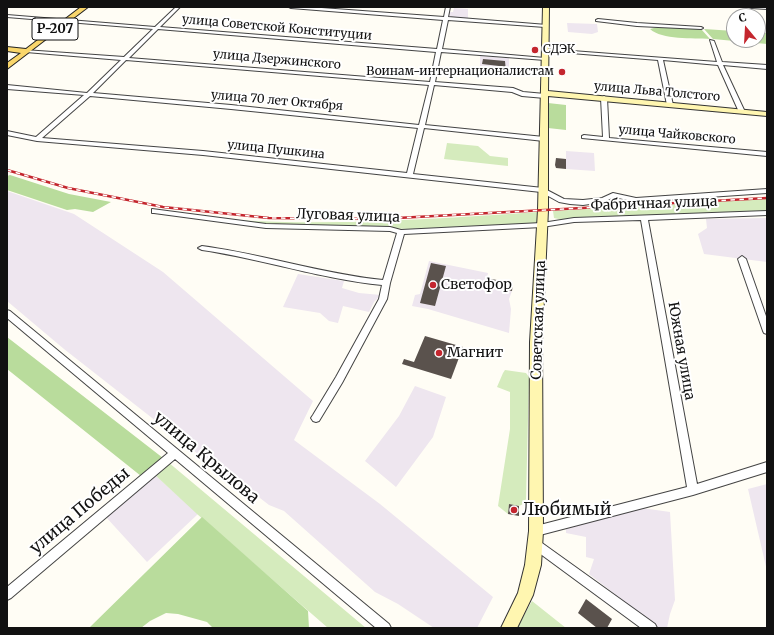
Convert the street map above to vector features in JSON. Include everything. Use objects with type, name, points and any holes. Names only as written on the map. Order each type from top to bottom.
[{"type":"main road","name":"Р-207","points":[[7,67],[85,7]]},
{"type":"main road","name":"Советская улица","points":[[509,628],[525,595],[533,565],[535,537],[536,342],[542,225],[546,50],[544,26],[546,7]]},
{"type":"main road","name":"улица Дзержинского","points":[[7,49],[26,51]]},
{"type":"main road","name":"улица Льва Толстого","points":[[545,95],[604,98],[767,114]]},
{"type":"street","points":[[37,139],[88,95],[178,7]]},
{"type":"street","points":[[291,7],[544,26]]},
{"type":"street","points":[[410,174],[432,84],[448,7]]},
{"type":"street","points":[[751,7],[767,8]]},
{"type":"street","name":"улица Советской Конституции","points":[[7,16],[545,59]]},
{"type":"street","points":[[598,20],[638,26],[656,25],[701,28]]},
{"type":"street","points":[[712,41],[742,112]]},
{"type":"street","points":[[546,50],[767,67]]},
{"type":"street","name":"улица Дзержинского","points":[[26,51],[513,90],[522,94],[545,95]]},
{"type":"street","points":[[660,59],[670,105]]},
{"type":"street","name":"улица 70 лет Октября","points":[[7,87],[544,139]]},
{"type":"street","points":[[604,98],[606,139]]},
{"type":"street","name":"улица Пушкина","points":[[7,133],[37,139],[150,148],[410,174],[543,190]]},
{"type":"street","name":"улица Чайковского","points":[[584,137],[767,154]]},
{"type":"street","points":[[543,190],[553,197],[566,202],[605,199],[611,198],[613,195],[636,200],[767,191]]},
{"type":"street","name":"Луговая улица","points":[[154,211],[266,226],[390,229],[401,232],[542,225]]},
{"type":"street","name":"Фабричная улица","points":[[542,225],[574,220],[767,213]]},
{"type":"street","name":"Южная улица","points":[[644,217],[693,490]]},
{"type":"street","points":[[316,418],[339,380],[383,299],[386,283],[401,232]]},
{"type":"street","points":[[202,248],[250,256],[347,279],[386,283]]},
{"type":"street","points":[[742,259],[767,331]]},
{"type":"street","name":"улица Крылова","points":[[7,313],[385,628]]},
{"type":"street","name":"улица Победы","points":[[7,594],[174,453]]},
{"type":"street","points":[[535,537],[767,468]]},
{"type":"street","points":[[535,537],[651,628]]},
{"type":"shaded area","points":[[454,8],[468,9],[468,19],[447,17],[448,12],[453,12]]},
{"type":"shaded area","points":[[567,23],[597,24],[598,32],[592,34],[568,32]]},
{"type":"shaded area","points":[[480,56],[509,58],[509,76],[490,74],[490,71],[480,70]]},
{"type":"shaded area","points":[[566,151],[594,153],[595,171],[566,169]]},
{"type":"shaded area","points":[[7,191],[74,214],[163,272],[313,401],[294,440],[380,504],[493,597],[477,628],[434,628],[398,604],[375,592],[284,511],[269,505],[247,488],[244,490],[64,349],[7,301]]},
{"type":"shaded area","points":[[767,218],[767,262],[704,254],[698,234],[707,228],[706,219]]},
{"type":"shaded area","points":[[429,261],[488,273],[485,287],[512,291],[509,299],[511,309],[509,333],[428,309],[412,306],[415,295],[420,294]]},
{"type":"shaded area","points":[[298,274],[344,281],[342,288],[359,293],[381,295],[374,302],[369,312],[343,306],[338,323],[329,321],[320,313],[283,307]]},
{"type":"shaded area","points":[[415,386],[446,397],[433,437],[396,487],[365,461],[399,416]]},
{"type":"shaded area","points":[[154,474],[198,514],[147,562],[105,516]]},
{"type":"shaded area","points":[[767,484],[767,571],[748,489]]},
{"type":"shaded area","points":[[642,508],[670,512],[675,600],[667,628],[658,628],[589,574],[594,559],[586,557],[586,537],[566,533],[566,528]]},
{"type":"green space","points":[[662,26],[701,29],[710,39],[670,37],[655,33],[650,29]]},
{"type":"green space","points":[[704,29],[726,30],[726,40],[713,39]]},
{"type":"green space","points":[[766,33],[767,33],[766,44]]},
{"type":"green space","points":[[548,103],[566,105],[566,130],[548,128]]},
{"type":"green space","points":[[447,143],[478,146],[490,156],[508,158],[508,166],[444,159]]},
{"type":"green space","points":[[10,175],[69,194],[111,202],[93,212],[75,209],[67,210],[7,190],[7,176]]},
{"type":"green space","points":[[767,199],[767,212],[585,217],[563,220],[554,218],[553,211]]},
{"type":"green space","points":[[537,212],[537,223],[409,229],[267,224],[235,220],[273,222],[386,221]]},
{"type":"green space","points":[[7,337],[163,458],[141,476],[7,369]]},
{"type":"green space","points":[[505,370],[526,373],[529,377],[526,499],[521,505],[517,506],[509,504],[508,514],[498,506],[510,429],[510,392],[497,387]]},
{"type":"green space","points":[[168,462],[366,628],[328,628],[197,514],[154,474]]},
{"type":"green space","points":[[202,517],[308,611],[309,628],[213,628],[207,622],[178,614],[166,613],[150,621],[141,628],[89,628]]},
{"type":"green space","points":[[532,601],[566,628],[517,628]]},
{"type":"building","points":[[483,59],[505,61],[506,72],[499,72],[499,66],[482,64]]},
{"type":"building","points":[[556,158],[566,159],[566,169],[556,168]]},
{"type":"building","name":"Светофор","points":[[431,263],[446,266],[435,306],[420,303]]},
{"type":"building","points":[[486,278],[513,283],[512,291],[485,287]]},
{"type":"building","name":"Магнит","points":[[425,336],[463,347],[451,379],[402,364],[404,359],[414,362]]},
{"type":"building","name":"Любимый","points":[[509,504],[519,506],[519,516],[508,514]]},
{"type":"building","points":[[586,599],[612,619],[607,628],[597,628],[578,613]]},
{"type":"railway","points":[[7,170],[68,188],[163,207],[269,218],[379,219],[767,198]]},
{"type":"place","name":"СДЭК","points":[[535,50]]},
{"type":"place","name":"Воинам-интернационалистам","points":[[562,72]]},
{"type":"place","name":"Светофор","points":[[433,285]]},
{"type":"place","name":"Магнит","points":[[439,353]]},
{"type":"place","name":"Любимый","points":[[514,510]]}]
